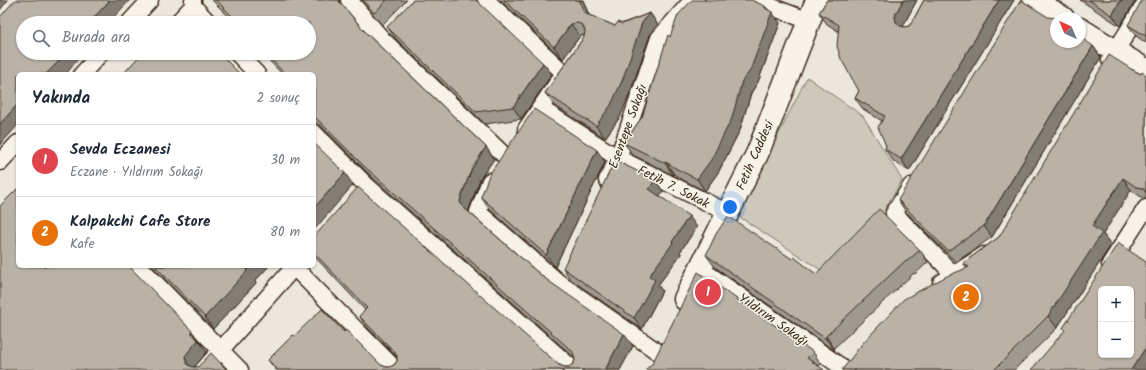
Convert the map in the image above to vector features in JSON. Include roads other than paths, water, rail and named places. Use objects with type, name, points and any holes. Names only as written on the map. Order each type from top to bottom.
[{"type":"street","points":[[135,16],[150,0]]},
{"type":"street","points":[[349,0],[513,147]]},
{"type":"street","points":[[486,0],[568,67],[489,183],[478,212],[561,275],[658,353]]},
{"type":"street","name":"Esentepe Sokağı","points":[[601,192],[618,158],[659,38],[689,4],[696,0]]},
{"type":"street","points":[[754,0],[809,21]]},
{"type":"street","name":"Fetih Caddesi","points":[[676,317],[758,152],[817,0]]},
{"type":"street","points":[[1027,2],[1050,12]]},
{"type":"street","points":[[1103,71],[1146,2]]},
{"type":"street","points":[[183,16],[193,3],[203,16]]},
{"type":"street","points":[[1086,33],[1146,70]]},
{"type":"street","points":[[84,72],[95,60]]},
{"type":"street","points":[[244,60],[255,72]]},
{"type":"street","name":"Fetih 7. Sokak","points":[[540,108],[618,158],[728,213]]},
{"type":"street","points":[[316,135],[361,191],[574,370]]},
{"type":"street","points":[[0,162],[16,145]]},
{"type":"street","points":[[918,175],[894,213],[954,275]]},
{"type":"street","points":[[1103,274],[1146,208]]},
{"type":"street","points":[[927,292],[999,244]]},
{"type":"street","points":[[141,268],[240,370]]},
{"type":"street","points":[[203,370],[293,268]]},
{"type":"street","points":[[295,268],[396,370]]},
{"type":"street","name":"Yıldırım Sokağı","points":[[701,269],[848,367]]},
{"type":"place","name":"Sevda Eczanesi","points":[[708,292]]},
{"type":"place","name":"Kalpakchi Cafe Store","points":[[966,297]]}]
